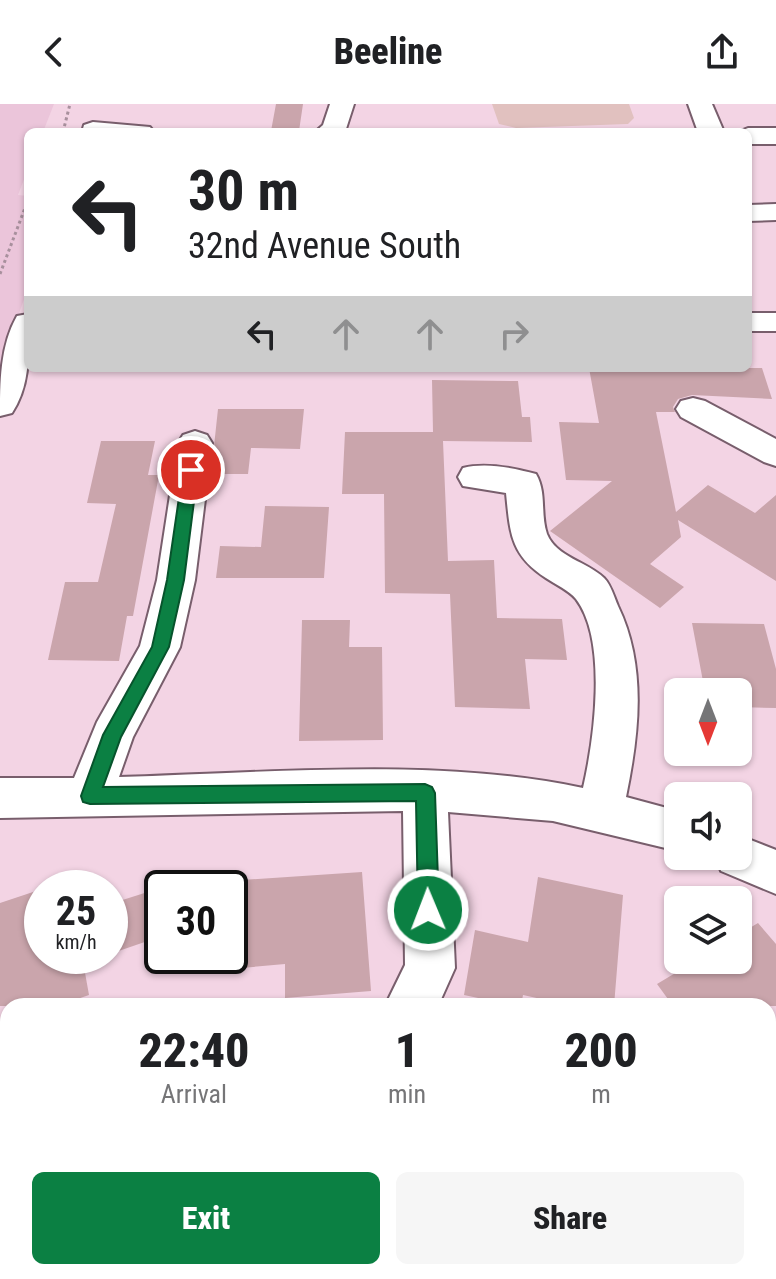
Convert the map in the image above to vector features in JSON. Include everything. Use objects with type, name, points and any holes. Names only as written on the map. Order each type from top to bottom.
[{"type":"street","points":[[94,128],[102,104]]},
{"type":"street","points":[[335,128],[342,104]]},
{"type":"street","points":[[700,104],[709,128]]},
{"type":"street","points":[[752,136],[776,136]]},
{"type":"street","points":[[752,213],[776,212]]},
{"type":"street","points":[[752,237],[776,237]]},
{"type":"street","points":[[752,322],[776,322]]},
{"type":"street","points":[[0,405],[24,335]]},
{"type":"street","points":[[693,409],[776,454]]},
{"type":"street","points":[[90,796],[112,735],[160,647],[176,580],[195,443]]},
{"type":"street","points":[[476,477],[523,483],[529,539],[548,561],[591,589],[609,628],[617,684],[615,744],[600,811]]},
{"type":"street","points":[[415,998],[430,968],[425,793]]},
{"type":"street","points":[[0,798],[425,793],[514,796],[600,811],[664,827]]},
{"type":"street","points":[[752,862],[776,872]]},
{"type":"path","points":[[64,128],[70,104]]},
{"type":"path","points":[[0,274],[24,211]]},
{"type":"shaded area","points":[[0,104],[54,104],[45,128],[24,128],[24,179],[18,195],[24,196],[24,299],[0,367]]},
{"type":"shaded area","points":[[492,104],[629,104],[634,118],[628,124],[516,128],[499,124]]},
{"type":"building","points":[[276,104],[303,104],[299,128],[272,128]]},
{"type":"building","points":[[752,368],[762,368],[772,399],[692,395],[678,399],[673,407],[675,412],[656,412],[676,512],[708,485],[755,513],[776,495],[776,581],[678,520],[681,537],[650,564],[684,587],[660,608],[550,531],[612,481],[566,480],[559,422],[599,423],[590,372],[752,372]]},
{"type":"building","points":[[432,380],[518,381],[522,417],[530,417],[532,442],[443,441],[448,561],[494,560],[497,618],[562,619],[567,660],[525,659],[530,709],[455,707],[450,594],[385,593],[384,494],[342,494],[345,432],[433,432]]},
{"type":"building","points":[[218,409],[304,409],[300,449],[251,448],[248,474],[211,474]]},
{"type":"building","points":[[101,441],[155,441],[148,475],[159,475],[133,616],[127,616],[119,661],[48,660],[65,582],[98,582],[116,504],[87,503]]},
{"type":"building","points":[[265,506],[329,507],[324,578],[216,578],[220,546],[261,547]]},
{"type":"building","points":[[302,620],[350,620],[349,647],[382,647],[383,740],[299,741]]},
{"type":"building","points":[[692,623],[764,624],[776,669],[776,708],[752,707],[752,678],[702,678]]},
{"type":"building","points":[[362,872],[371,991],[285,998],[285,964],[248,967],[248,880]]},
{"type":"building","points":[[538,877],[623,895],[615,998],[537,998],[523,995],[522,998],[478,998],[464,995],[475,930],[528,942]]},
{"type":"building","points":[[144,893],[144,942],[128,948],[128,898]]},
{"type":"building","points":[[24,895],[24,974],[85,974],[89,995],[80,998],[0,998],[0,903]]},
{"type":"building","points":[[758,923],[776,944],[776,998],[667,998],[657,984],[674,974],[752,974],[752,927]]},
{"type":"route","points":[[191,470],[176,580],[160,647],[112,735],[90,796],[425,793],[428,910]]}]
